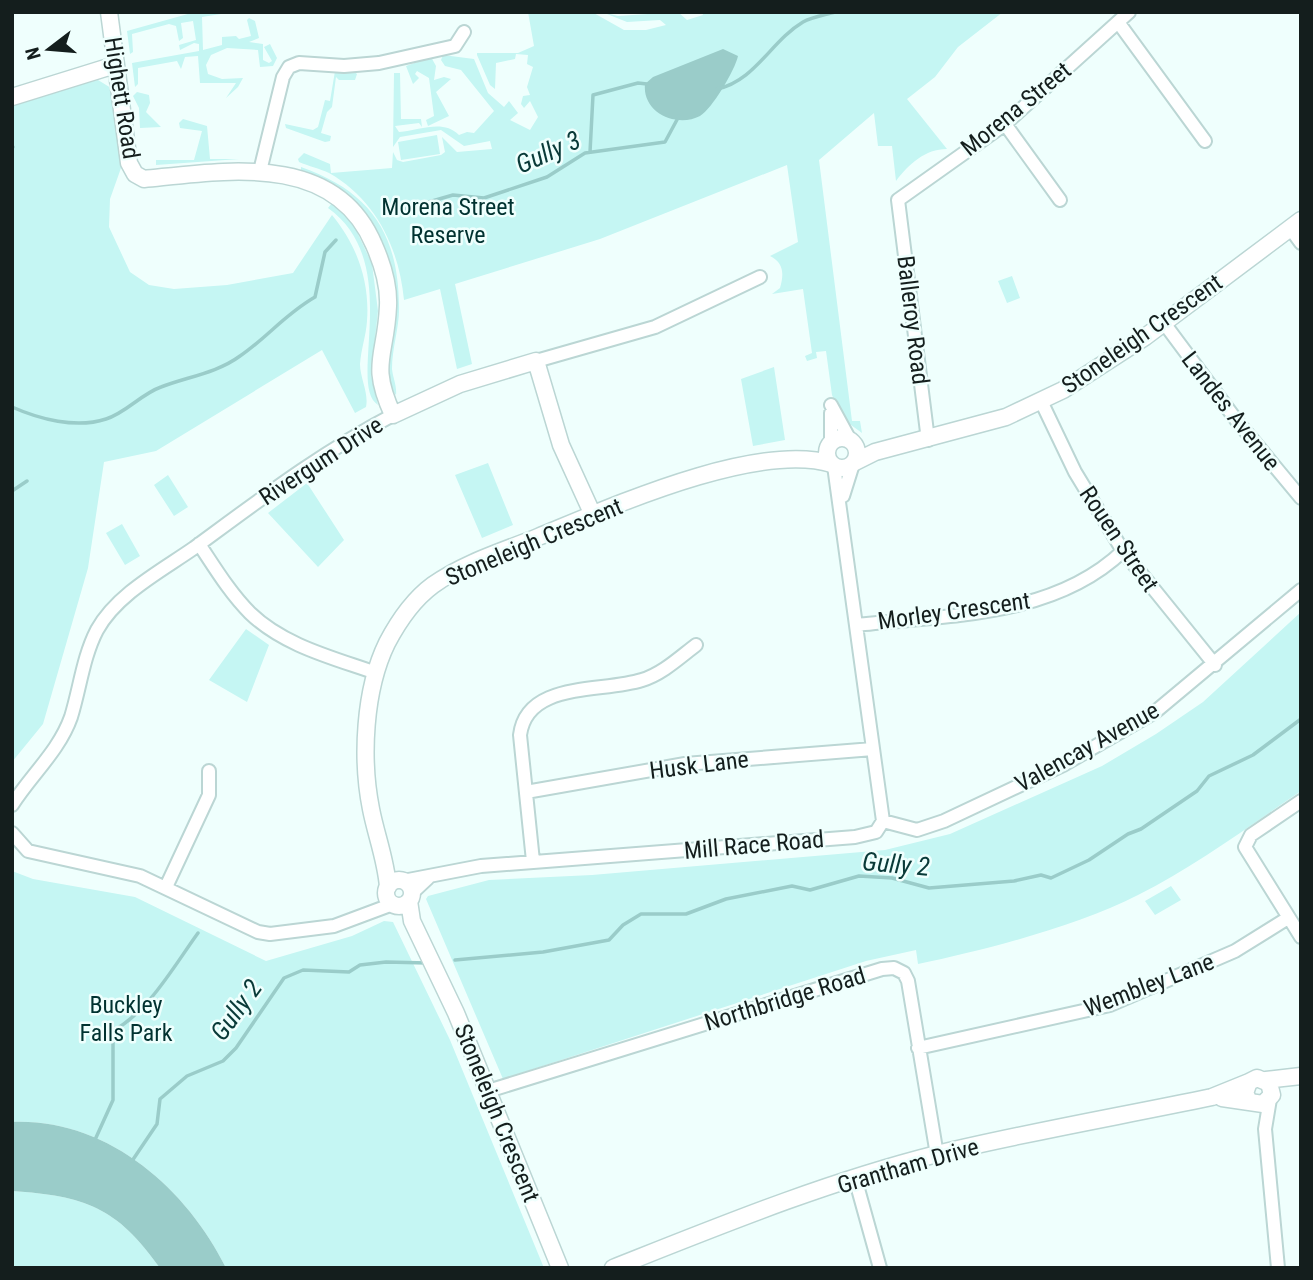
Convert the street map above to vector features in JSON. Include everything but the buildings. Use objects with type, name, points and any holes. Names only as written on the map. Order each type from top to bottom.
[{"type":"street","name":"Highett Road","points":[[109,12],[128,163],[135,174],[144,179],[260,171]]},
{"type":"street","name":"Morena Street","points":[[898,200],[1005,124],[1129,12]]},
{"type":"street","points":[[1118,22],[1205,141]]},
{"type":"street","points":[[393,415],[379,377],[389,304],[379,255],[368,230],[352,209],[313,183],[260,171],[282,80],[290,66],[300,63],[344,66],[387,62],[460,48],[464,32]]},
{"type":"street","points":[[12,97],[115,65]]},
{"type":"street","points":[[1005,124],[1060,200]]},
{"type":"street","name":"Balleroy Road","points":[[898,200],[928,440]]},
{"type":"street","points":[[1295,224],[1301,243]]},
{"type":"street","name":"Stoneleigh Crescent","points":[[796,459],[844,468],[890,447],[928,440],[1006,416],[1041,401],[1084,377],[1164,323],[1295,224]]},
{"type":"street","name":"Rivergum Drive","points":[[12,805],[61,738],[71,717],[84,662],[97,630],[108,615],[198,544],[335,448],[393,415],[460,384],[655,327],[761,277]]},
{"type":"street","name":"Landes Avenue","points":[[1164,323],[1237,421],[1301,498]]},
{"type":"street","points":[[536,361],[561,445],[593,515]]},
{"type":"street","name":"Rouen Street","points":[[1041,401],[1074,472],[1123,551],[1215,665]]},
{"type":"street","points":[[842,507],[847,477],[857,451],[831,405],[827,456],[833,465],[842,507],[883,821]]},
{"type":"street","name":"Stoneleigh Crescent","points":[[560,1268],[488,1091],[383,856],[370,808],[366,767],[376,673],[387,643],[407,611],[431,586],[477,561],[593,515],[688,480],[752,465],[796,459],[840,438],[890,447]]},
{"type":"street","points":[[198,544],[236,598],[262,624],[295,644],[376,673]]},
{"type":"street","name":"Morley Crescent","points":[[856,625],[1011,608],[1056,594],[1123,551]]},
{"type":"street","name":"Valencay Avenue","points":[[883,821],[917,830],[944,821],[1125,732],[1215,665],[1301,590]]},
{"type":"street","points":[[533,861],[520,735],[522,721],[537,701],[639,681],[666,668],[696,645]]},
{"type":"street","name":"Husk Lane","points":[[526,792],[685,764],[873,749]]},
{"type":"street","points":[[166,887],[209,795],[209,771]]},
{"type":"street","points":[[1301,801],[1246,841],[1247,852],[1293,919],[1301,937]]},
{"type":"street","name":"Mill Race Road","points":[[398,893],[428,878],[481,866],[862,836],[876,832],[883,821]]},
{"type":"street","points":[[12,833],[21,846],[41,856],[122,871],[166,887],[231,922],[270,934],[334,926],[364,915],[398,893]]},
{"type":"street","name":"Wembley Lane","points":[[918,1048],[1110,1005],[1235,951],[1293,919]]},
{"type":"street","name":"Northbridge Road","points":[[488,1091],[882,969],[894,968],[904,973],[908,981],[937,1154]]},
{"type":"street","name":"Grantham Drive","points":[[1212,1097],[1264,1104],[1298,1077]]},
{"type":"street","name":"Grantham Drive","points":[[613,1268],[715,1227],[855,1178],[937,1154],[1212,1097],[1257,1078],[1266,1080],[1298,1077]]},
{"type":"street","points":[[1266,1080],[1272,1087],[1265,1129],[1278,1268]]},
{"type":"street","points":[[1249,1082],[1245,1093],[1265,1129]]},
{"type":"street","points":[[855,1178],[880,1268]]},
{"type":"green space","points":[[195,12],[221,14],[202,17],[203,50],[222,45],[222,37],[236,36],[239,39],[251,36],[247,20],[249,18],[255,21],[259,38],[249,42],[263,44],[263,60],[269,63],[272,61],[264,47],[270,44],[277,58],[273,66],[260,67],[258,50],[227,48],[211,55],[206,65],[208,74],[222,79],[243,78],[226,98],[236,83],[200,83],[198,56],[185,57],[181,69],[177,61],[138,68],[138,84],[135,87],[132,63],[199,51],[199,44],[194,43],[180,50],[179,45],[196,40],[193,21],[181,23],[183,38],[179,41],[176,26],[169,24],[132,34],[133,52],[130,54],[127,31]]},
{"type":"green space","name":"Morena Street Reserve","points":[[528,12],[592,12],[624,30],[646,30],[666,25],[660,20],[627,22],[602,12],[618,16],[678,12],[687,20],[703,15],[702,12],[1003,12],[958,47],[935,77],[907,99],[947,149],[918,159],[896,181],[892,146],[878,146],[874,113],[819,160],[852,421],[860,421],[862,433],[851,425],[846,427],[832,395],[826,351],[816,352],[817,358],[807,361],[805,356],[812,353],[803,289],[772,294],[780,288],[782,274],[778,262],[770,256],[798,242],[787,165],[600,239],[455,284],[472,364],[457,369],[440,289],[404,300],[397,261],[382,226],[372,211],[345,184],[329,173],[299,162],[298,159],[304,153],[330,164],[331,173],[392,168],[393,152],[397,160],[403,162],[441,155],[445,152],[442,137],[457,152],[492,149],[490,141],[464,146],[441,130],[400,137],[393,147],[394,73],[400,73],[401,119],[421,119],[422,127],[419,123],[395,126],[399,132],[439,126],[459,135],[474,133],[494,111],[461,70],[445,66],[441,60],[443,55],[474,59],[488,93],[504,107],[509,101],[518,113],[510,120],[530,130],[538,117],[530,101],[524,108],[521,104],[523,96],[530,95],[527,87],[533,67],[527,64],[528,55],[516,54],[515,59],[496,63],[495,89],[490,85],[477,55],[518,53],[534,46]]},
{"type":"green space","points":[[431,57],[436,66],[434,80],[444,77],[451,79],[436,92],[449,116],[428,126],[426,120],[434,116],[429,78],[417,71],[415,74],[419,78],[413,84],[406,66]]},
{"type":"green space","points":[[335,71],[354,71],[357,74],[355,80],[339,80],[336,77],[332,107],[327,112],[321,133],[331,136],[330,141],[325,142],[286,128],[285,124],[313,130],[318,127],[325,100],[330,101]]},
{"type":"green space","points":[[98,80],[111,88],[121,168],[110,199],[109,227],[130,272],[149,285],[174,289],[227,285],[293,273],[332,215],[355,251],[364,278],[367,321],[360,364],[366,407],[355,413],[322,350],[156,451],[104,462],[88,568],[43,724],[12,762],[12,102]]},
{"type":"green space","points":[[137,92],[149,95],[150,103],[146,112],[161,127],[140,128],[139,108],[133,96]]},
{"type":"green space","points":[[183,119],[207,126],[210,159],[239,159],[156,165],[156,160],[194,160],[202,131],[180,128],[179,123]]},
{"type":"green space","points":[[437,135],[440,154],[401,160],[398,142]]},
{"type":"green space","points":[[301,167],[345,188],[362,202],[385,236],[393,256],[397,279],[399,313],[392,369],[396,395],[388,375],[395,311],[393,284],[379,235],[365,214],[348,196],[327,181],[301,170]]},
{"type":"green space","points":[[332,203],[352,221],[372,264],[378,311],[371,375],[378,405],[370,393],[368,374],[369,289],[364,259],[351,231],[328,208]]},
{"type":"green space","points":[[1012,276],[1020,298],[1007,303],[998,281]]},
{"type":"green space","points":[[774,367],[785,440],[753,446],[741,379]]},
{"type":"green space","points":[[488,463],[513,525],[482,538],[455,475]]},
{"type":"green space","points":[[168,475],[188,507],[174,516],[154,485]]},
{"type":"green space","points":[[307,483],[344,540],[318,567],[268,513]]},
{"type":"green space","points":[[122,524],[140,556],[125,565],[106,533]]},
{"type":"green space","points":[[1301,612],[1301,791],[1180,872],[1114,906],[1031,936],[918,964],[916,950],[866,961],[503,1079],[426,899],[428,896],[489,880],[592,875],[885,850],[950,834],[1102,766],[1156,734],[1203,702]]},
{"type":"green space","points":[[246,629],[269,645],[247,702],[209,680]]},
{"type":"green space","name":"Buckley Falls Park","points":[[12,871],[33,879],[135,897],[266,961],[352,936],[384,921],[393,922],[450,1040],[544,1268],[226,1268],[189,1210],[139,1163],[110,1145],[79,1132],[47,1124],[12,1122]]},
{"type":"green space","points":[[1171,886],[1181,900],[1155,915],[1145,901]]},
{"type":"green space","points":[[12,1191],[80,1201],[97,1208],[129,1231],[160,1268],[12,1268]]},
{"type":"shaded area","points":[[723,49],[738,56],[736,62],[717,98],[700,116],[672,119],[655,110],[649,103],[645,84],[653,77]]},
{"type":"shaded area","points":[[12,1122],[47,1124],[79,1132],[110,1145],[139,1163],[189,1210],[226,1268],[160,1268],[129,1231],[97,1208],[60,1197],[12,1191]]},
{"type":"waterway","name":"Gully 3","points":[[717,89],[742,78],[781,39],[803,22],[835,12]]},
{"type":"waterway","points":[[590,152],[593,95],[638,83],[647,84]]},
{"type":"waterway","name":"Gully 3","points":[[394,212],[453,195],[484,198],[547,177],[585,153],[665,142],[679,116]]},
{"type":"waterway","name":"Gully 3","points":[[12,407],[58,421],[94,422],[113,416],[154,390],[231,362],[315,297],[325,252],[336,240]]},
{"type":"waterway","points":[[12,491],[27,481]]},
{"type":"waterway","name":"Gully 2","points":[[455,960],[543,952],[609,940],[623,925],[641,914],[686,914],[726,899],[792,886],[810,890],[859,876],[892,878],[929,888],[1014,881],[1041,875],[1051,878],[1089,860],[1128,834],[1141,829],[1197,791],[1209,776],[1253,755],[1301,719]]},
{"type":"waterway","points":[[94,1142],[113,1100],[113,1031],[149,1000],[198,933]]},
{"type":"waterway","name":"Gully 2","points":[[132,1161],[157,1124],[160,1099],[187,1076],[223,1061],[236,1048],[284,978],[303,970],[349,972],[360,965],[386,962],[427,963]]}]
